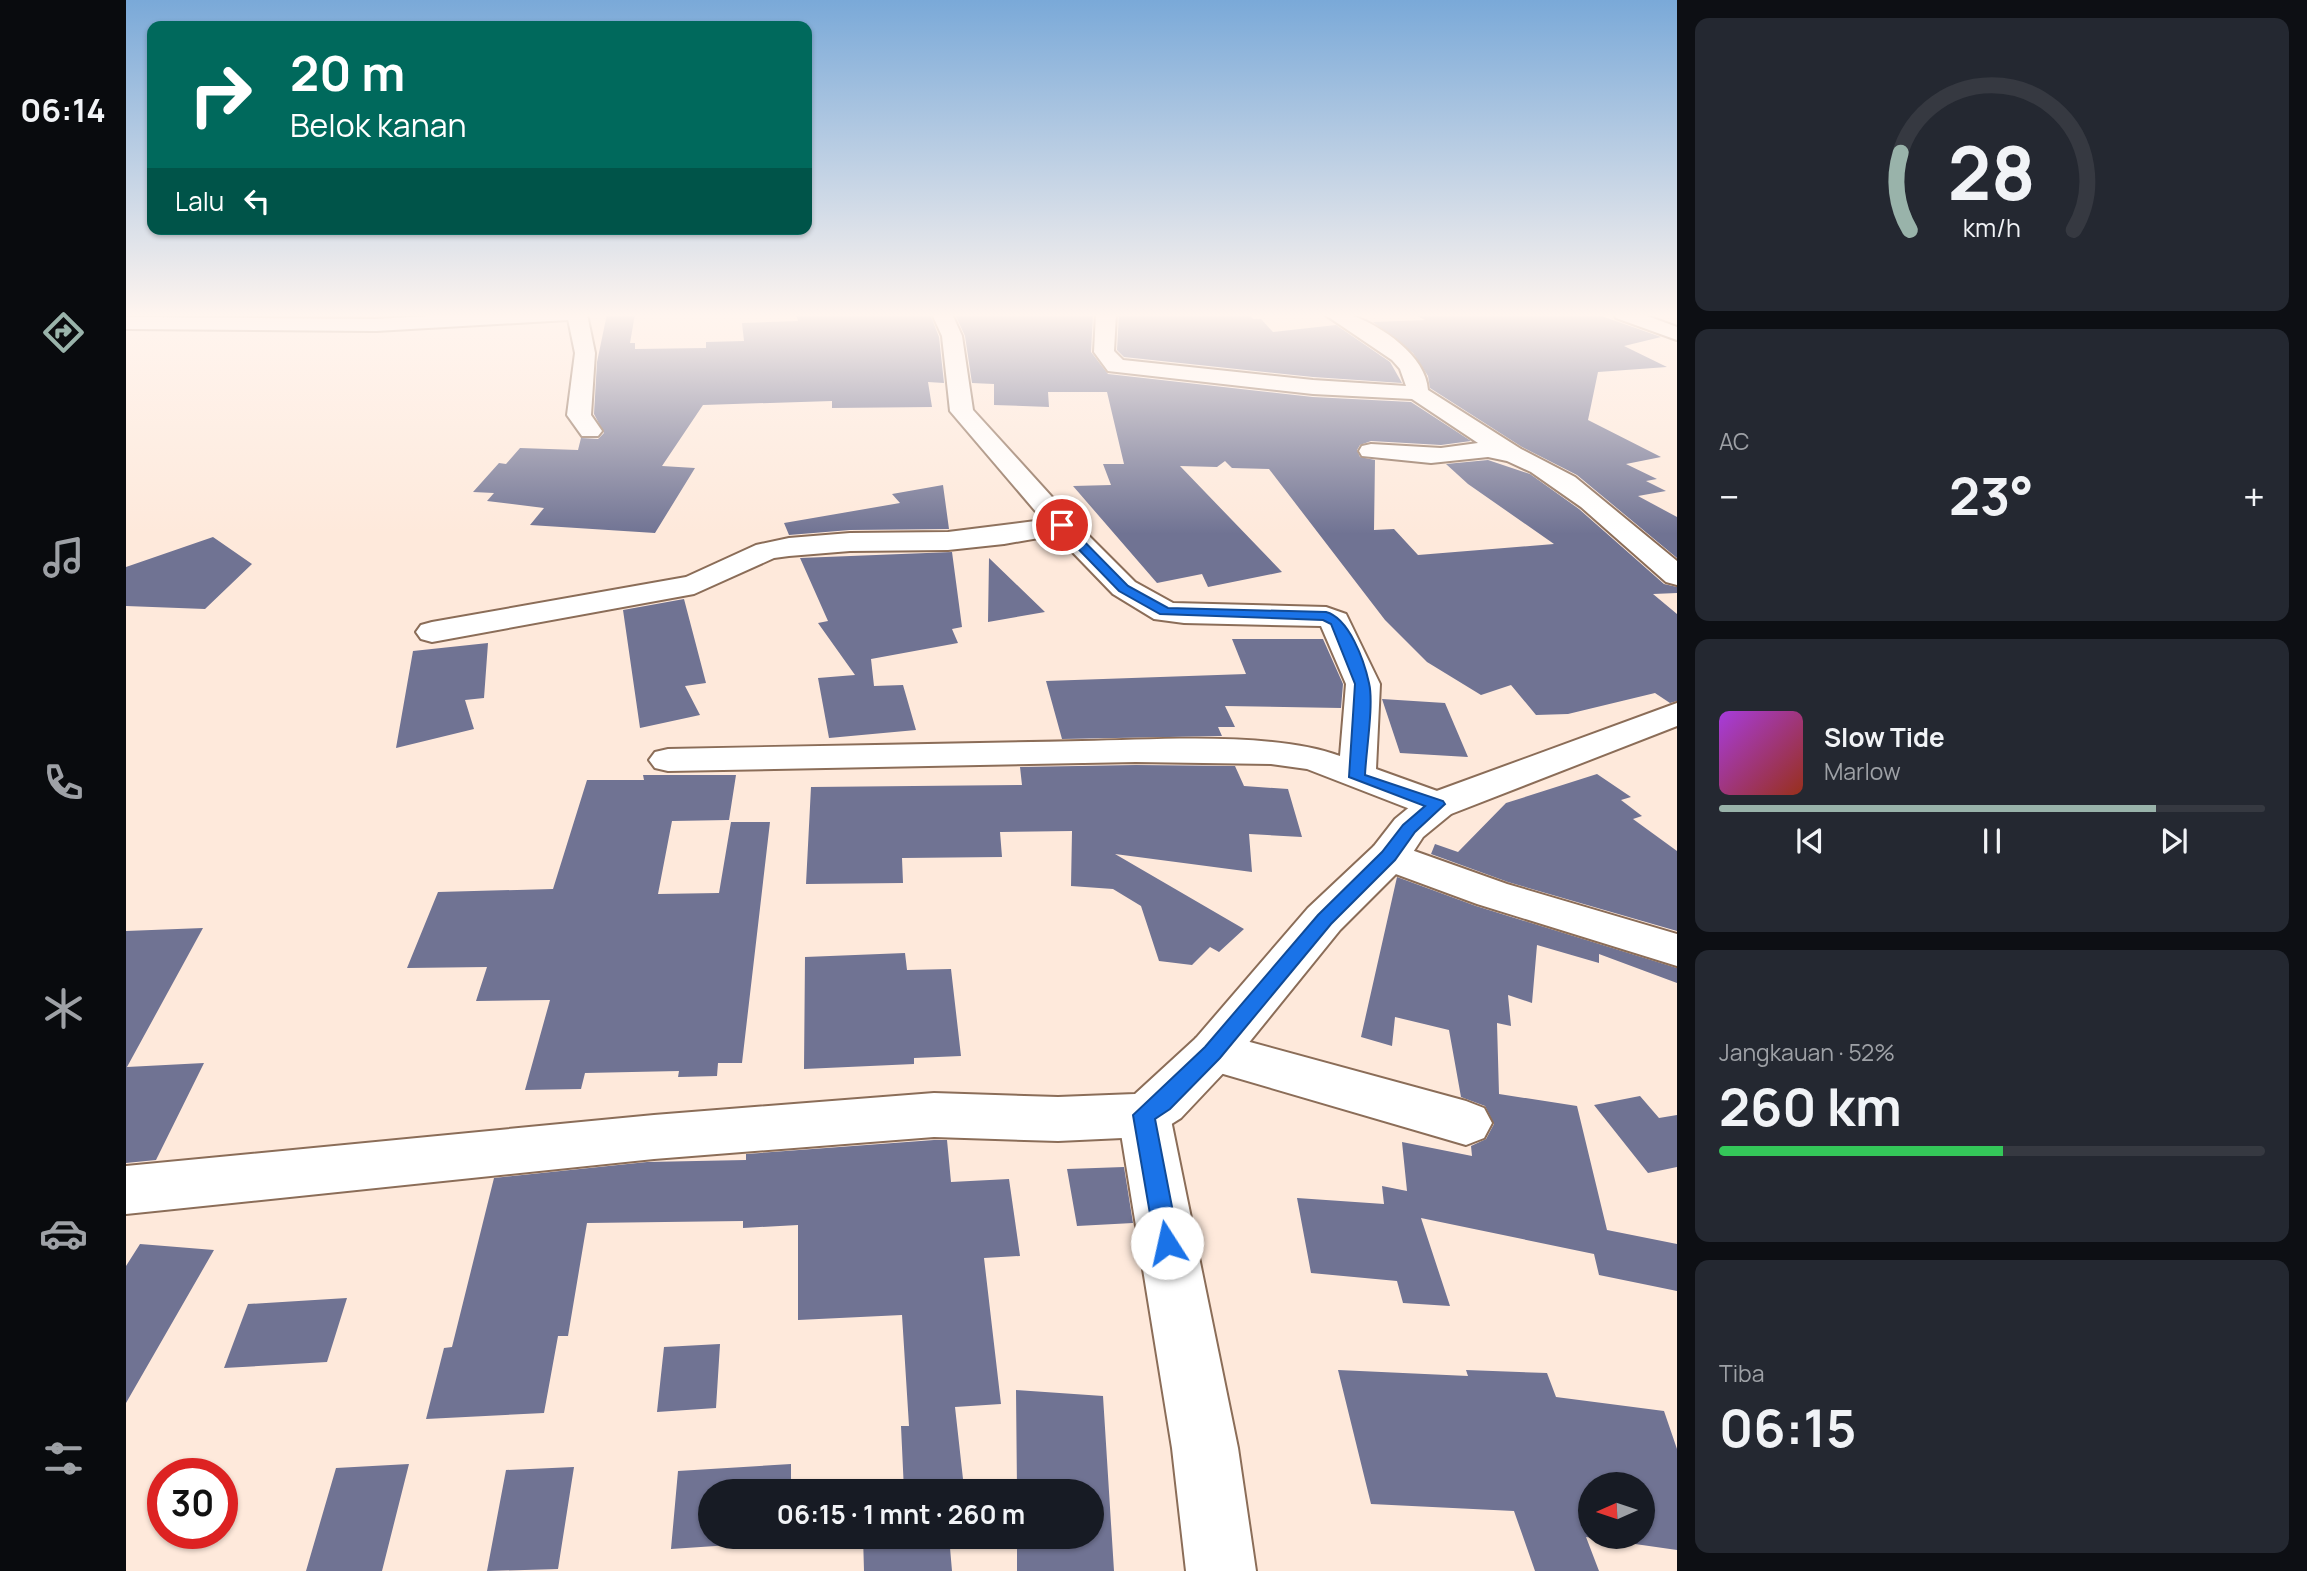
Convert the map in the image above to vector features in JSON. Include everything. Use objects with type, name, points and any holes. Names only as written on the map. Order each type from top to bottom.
[{"type":"street","points":[[582,387],[579,415],[590,431]]},
{"type":"street","points":[[959,387],[962,411],[1062,525],[1124,588],[1165,612],[1326,616],[1335,621],[1341,628],[1363,684],[1357,777]]},
{"type":"street","points":[[1318,387],[1417,393],[1513,454],[1551,472],[1677,576]]},
{"type":"street","points":[[1417,393],[1418,387]]},
{"type":"street","points":[[1371,451],[1448,455],[1493,450],[1513,454]]},
{"type":"street","points":[[432,632],[694,585],[717,577],[757,555],[789,547],[850,542],[948,541],[1062,525]]},
{"type":"street","points":[[126,1190],[654,1137],[934,1115],[1058,1119],[1144,1115],[1163,1102],[1213,1052],[1324,919],[1388,856],[1409,828],[1437,804],[1677,714]]},
{"type":"street","points":[[668,760],[1136,751],[1271,753],[1314,759],[1357,777],[1437,804]]},
{"type":"street","points":[[1388,856],[1492,894],[1677,950]]},
{"type":"street","points":[[1213,1052],[1466,1123]]},
{"type":"street","points":[[1144,1115],[1205,1448],[1221,1571]]},
{"type":"building","points":[[596,387],[929,387],[932,407],[832,408],[832,401],[703,405],[662,466],[695,468],[655,533],[530,525],[544,508],[487,501],[494,493],[473,492],[499,463],[506,464],[520,448],[578,450],[581,438],[598,439],[604,433],[594,414]]},
{"type":"building","points":[[994,387],[1227,387],[1313,397],[1411,402],[1471,441],[1441,445],[1371,441],[1360,445],[1357,450],[1360,457],[1375,460],[1374,530],[1394,529],[1418,555],[1554,544],[1468,484],[1446,464],[1488,460],[1530,474],[1579,509],[1664,584],[1677,587],[1677,593],[1653,594],[1677,614],[1677,701],[1670,703],[1655,693],[1568,714],[1536,715],[1511,685],[1481,695],[1427,662],[1385,620],[1269,469],[1232,468],[1225,461],[1217,467],[1180,466],[1282,572],[1208,587],[1202,574],[1157,583],[1073,486],[1111,485],[1103,464],[1124,464],[1107,392],[1048,392],[1049,407],[994,405]]},
{"type":"building","points":[[1595,387],[1588,420],[1661,457],[1626,464],[1657,479],[1646,481],[1666,491],[1638,496],[1677,517],[1677,558],[1577,475],[1522,447],[1430,388]]},
{"type":"building","points":[[943,485],[949,529],[850,530],[789,535],[784,523],[900,503],[892,494]]},
{"type":"building","points":[[213,537],[252,564],[205,609],[126,606],[126,567]]},
{"type":"building","points":[[952,552],[962,627],[952,629],[958,643],[871,659],[874,686],[903,685],[916,730],[829,738],[818,678],[855,675],[818,623],[828,621],[800,558]]},
{"type":"building","points":[[989,558],[1045,612],[988,622]]},
{"type":"building","points":[[684,599],[706,683],[685,686],[700,715],[640,728],[623,610]]},
{"type":"building","points":[[1232,639],[1323,639],[1343,684],[1341,708],[1225,706],[1235,727],[1218,727],[1222,736],[1062,739],[1046,681],[1246,674]]},
{"type":"building","points":[[488,643],[484,698],[465,700],[474,729],[396,748],[413,651]]},
{"type":"building","points":[[1382,699],[1445,703],[1468,757],[1400,753]]},
{"type":"building","points":[[1235,766],[1244,786],[1288,789],[1302,837],[1249,834],[1252,872],[1115,854],[1244,929],[1219,952],[1210,947],[1192,965],[1159,961],[1141,906],[1113,889],[1071,886],[1072,831],[1000,832],[1002,857],[902,858],[903,883],[806,884],[811,787],[1022,785],[1020,767]]},
{"type":"building","points":[[1597,774],[1631,797],[1621,800],[1642,816],[1633,819],[1677,851],[1677,931],[1508,882],[1431,854],[1435,844],[1458,852],[1506,803]]},
{"type":"building","points":[[643,775],[736,775],[729,820],[672,821],[658,894],[719,893],[731,822],[770,822],[742,1063],[718,1063],[717,1076],[678,1077],[679,1071],[585,1073],[581,1089],[525,1090],[550,1000],[476,1001],[487,967],[407,968],[438,892],[553,889],[587,780],[644,780]]},
{"type":"building","points":[[1397,877],[1476,906],[1677,968],[1677,983],[1599,954],[1599,963],[1537,945],[1532,1003],[1508,995],[1511,1026],[1497,1023],[1499,1094],[1577,1106],[1607,1230],[1677,1244],[1677,1291],[1599,1275],[1594,1254],[1421,1218],[1450,1306],[1403,1303],[1397,1281],[1311,1273],[1297,1198],[1384,1204],[1382,1186],[1407,1191],[1402,1142],[1472,1156],[1471,1146],[1486,1139],[1494,1124],[1485,1106],[1461,1097],[1449,1030],[1395,1017],[1392,1046],[1361,1037]]},
{"type":"building","points":[[203,928],[127,1067],[204,1063],[156,1160],[126,1163],[126,931]]},
{"type":"building","points":[[905,953],[907,970],[951,969],[961,1056],[914,1058],[914,1064],[804,1069],[805,957]]},
{"type":"building","points":[[1640,1096],[1659,1118],[1677,1115],[1677,1167],[1648,1173],[1594,1105]]},
{"type":"building","points":[[947,1140],[951,1182],[1009,1179],[1020,1256],[984,1258],[1001,1404],[955,1407],[963,1479],[903,1479],[901,1426],[909,1426],[902,1315],[798,1320],[798,1225],[743,1228],[743,1221],[587,1223],[568,1336],[558,1336],[544,1413],[426,1419],[444,1348],[452,1347],[494,1178],[647,1162],[746,1160],[746,1154]]},
{"type":"building","points":[[1124,1167],[1133,1223],[1077,1226],[1067,1169]]},
{"type":"building","points":[[140,1244],[214,1250],[126,1403],[126,1266]]},
{"type":"building","points":[[347,1298],[327,1362],[224,1368],[248,1304]]},
{"type":"building","points":[[720,1344],[716,1408],[657,1412],[664,1347]]},
{"type":"building","points":[[1338,1370],[1468,1376],[1466,1370],[1547,1373],[1556,1397],[1664,1411],[1677,1449],[1677,1550],[1656,1547],[1656,1472],[1578,1472],[1578,1549],[1591,1549],[1599,1571],[1535,1571],[1514,1511],[1371,1504]]},
{"type":"building","points":[[1016,1390],[1103,1396],[1114,1571],[1017,1571],[1017,1549],[1104,1549],[1104,1479],[1017,1479]]},
{"type":"building","points":[[409,1464],[382,1571],[306,1571],[336,1468]]},
{"type":"building","points":[[791,1464],[791,1479],[698,1479],[698,1547],[671,1549],[678,1471]]},
{"type":"building","points":[[574,1467],[558,1569],[487,1571],[506,1470]]},
{"type":"building","points":[[863,1549],[950,1549],[952,1571],[864,1571]]},
{"type":"route","points":[[1062,525],[1124,588],[1138,599],[1165,612],[1326,616],[1335,621],[1341,628],[1363,684],[1357,777],[1437,804],[1409,828],[1388,856],[1324,919],[1213,1052],[1163,1102],[1144,1115],[1167,1243]]}]
